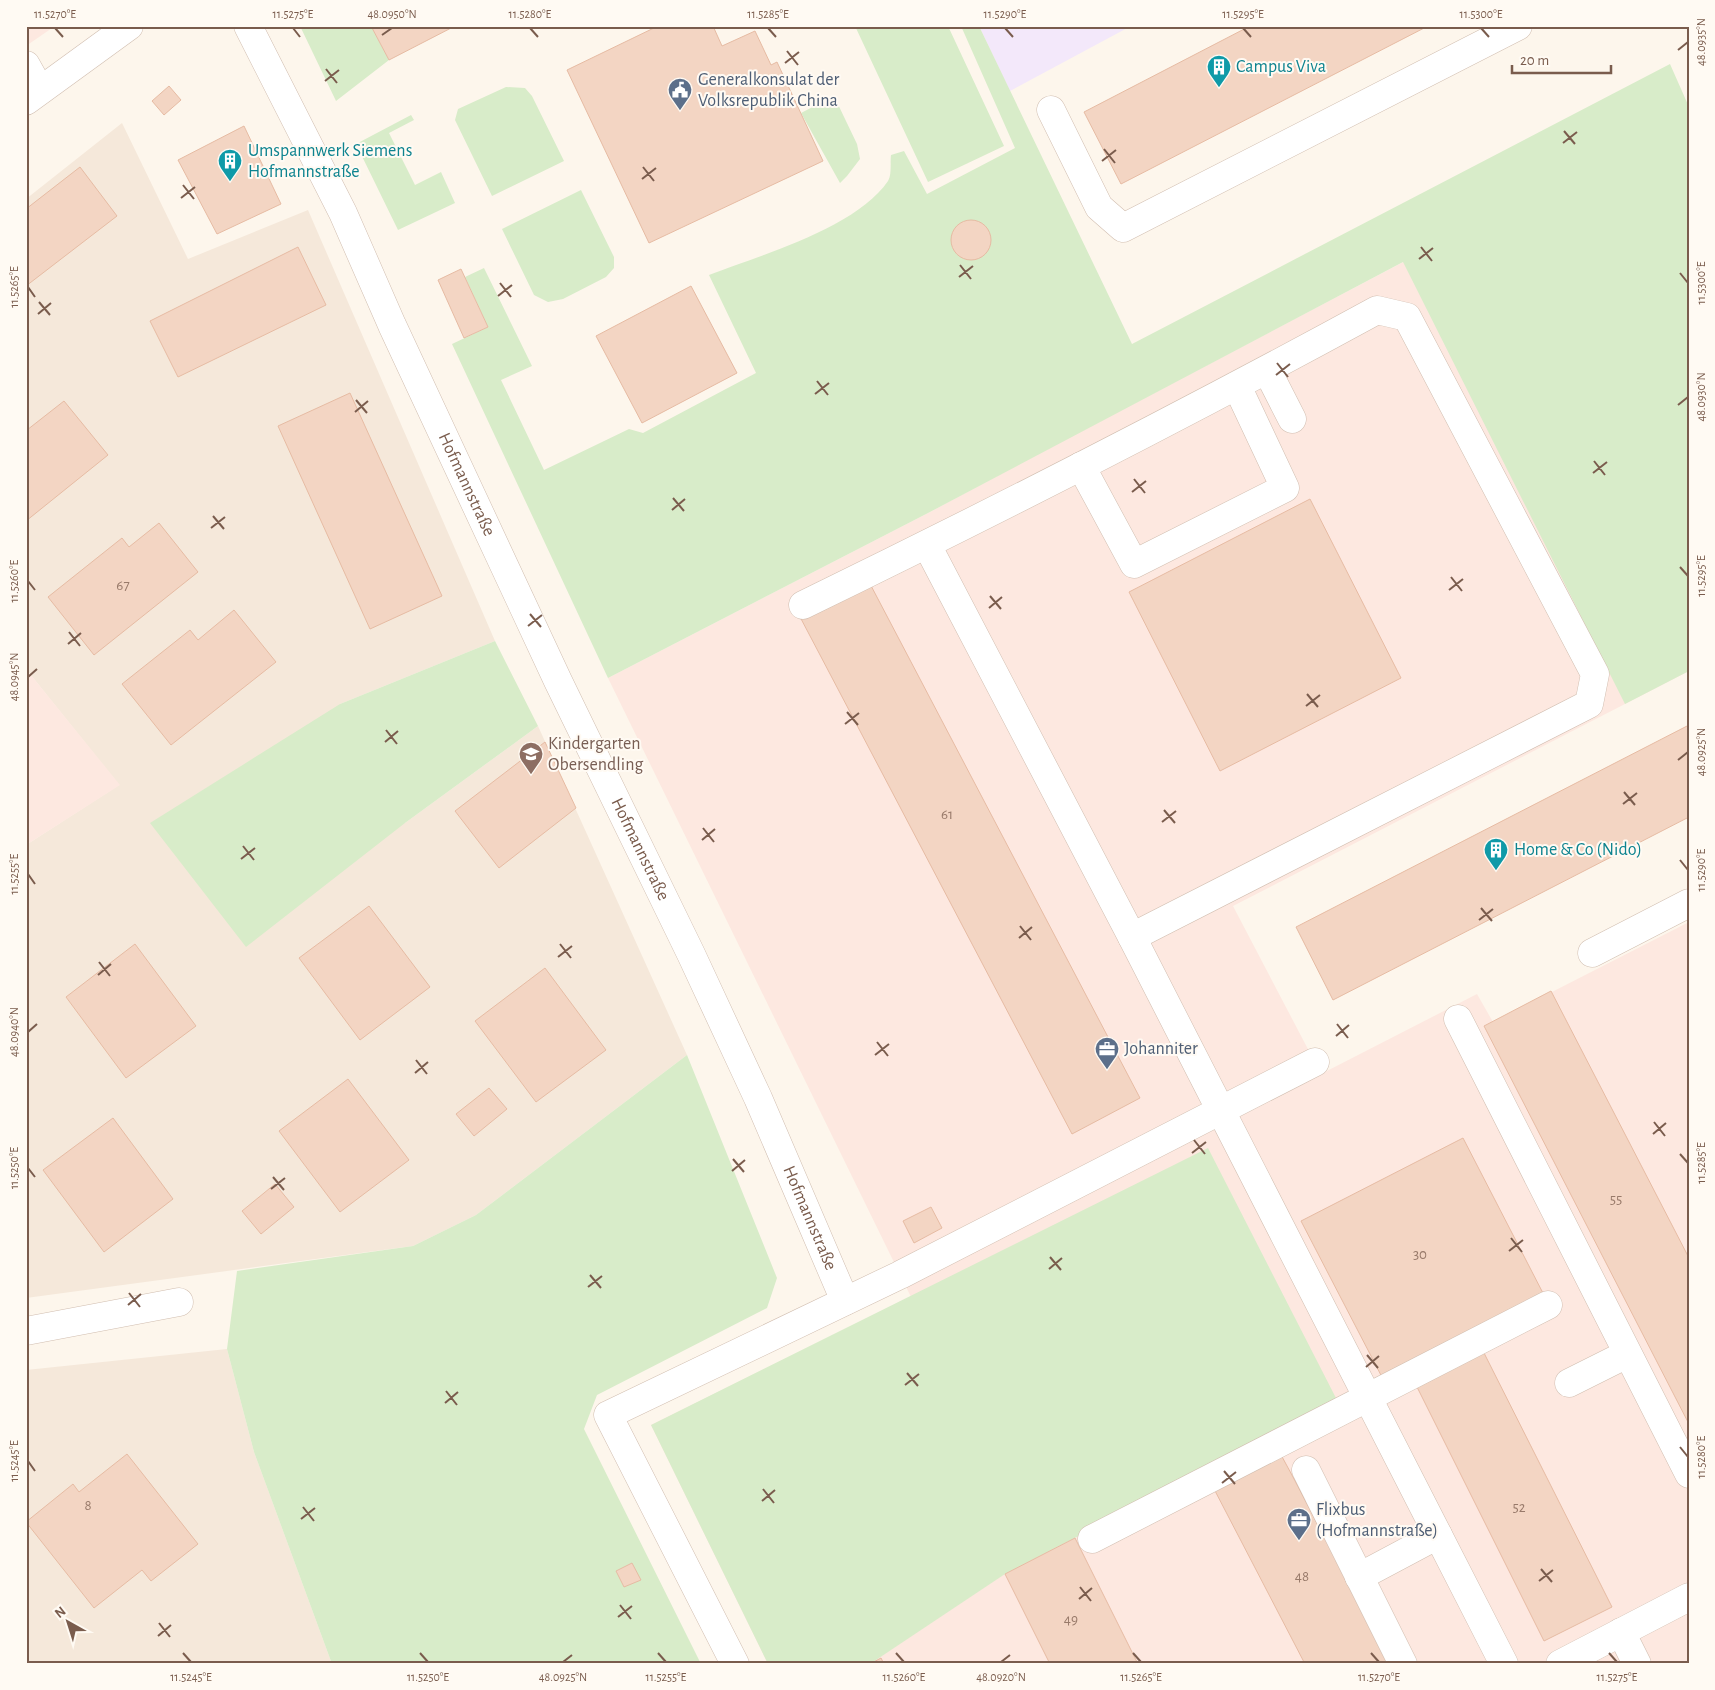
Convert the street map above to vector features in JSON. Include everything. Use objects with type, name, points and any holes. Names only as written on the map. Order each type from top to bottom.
[{"type":"street","points":[[26,65],[33,95],[129,26]]},
{"type":"street","name":"Hofmannstraße","points":[[248,26],[343,213],[396,334],[558,681],[691,954],[758,1098],[845,1301]]},
{"type":"street","points":[[1051,110],[1099,207],[1123,228],[1518,26]]},
{"type":"street","points":[[803,605],[1237,386],[1378,310],[1407,317],[1595,674],[1589,704],[1132,937]]},
{"type":"street","points":[[1267,370],[1292,419]]},
{"type":"street","points":[[1081,466],[1134,564],[1285,488],[1237,386]]},
{"type":"street","points":[[927,544],[1132,937],[1504,1664]]},
{"type":"street","points":[[1592,953],[1689,903]]},
{"type":"street","points":[[1458,1019],[1689,1474]]},
{"type":"street","points":[[735,1664],[608,1415],[845,1301],[1315,1062]]},
{"type":"street","points":[[26,1331],[179,1302]]},
{"type":"street","points":[[1092,1539],[1548,1305]]},
{"type":"street","points":[[1569,1383],[1627,1354]]},
{"type":"street","points":[[1306,1470],[1403,1664]]},
{"type":"street","points":[[1359,1577],[1438,1535]]},
{"type":"street","points":[[1560,1664],[1689,1597]]},
{"type":"street","points":[[1621,1632],[1637,1664]]},
{"type":"shaded area","points":[[26,26],[55,26],[26,46]]},
{"type":"shaded area","points":[[979,26],[1131,26],[1010,91]]},
{"type":"shaded area","points":[[1689,112],[1689,671],[1233,906],[1321,1074],[1477,994],[1493,1022],[1689,922],[1689,1664],[768,1664],[651,1425],[911,1297],[608,678],[930,512]]},
{"type":"shaded area","points":[[122,123],[188,259],[308,210],[495,641],[340,704],[405,823],[538,726],[687,1055],[476,1215],[413,1246],[26,1298],[26,845],[119,785],[26,669],[26,199]]},
{"type":"shaded area","points":[[26,669],[120,785],[26,845]]},
{"type":"shaded area","points":[[227,1349],[254,1452],[332,1664],[26,1664],[26,1370]]},
{"type":"green space","points":[[300,26],[371,26],[389,60],[336,101]]},
{"type":"green space","points":[[855,26],[948,26],[1004,146],[928,182]]},
{"type":"green space","points":[[961,26],[979,26],[1132,344],[1670,64],[1689,107],[1689,671],[1625,704],[1403,262],[930,512],[608,678],[452,344],[488,327],[465,277],[484,268],[532,366],[501,380],[544,470],[629,429],[643,433],[756,373],[709,275],[806,238],[854,213],[873,198],[888,181],[891,155],[904,151],[927,194],[1015,148]]},
{"type":"green space","points":[[506,87],[525,88],[532,96],[564,161],[492,196],[455,120],[458,109]]},
{"type":"green space","points":[[834,96],[857,144],[860,159],[840,183],[801,113]]},
{"type":"green space","points":[[411,115],[414,120],[389,133],[415,185],[441,172],[455,203],[398,230],[356,144]]},
{"type":"green space","points":[[581,190],[614,257],[614,268],[606,277],[563,299],[548,302],[534,295],[502,229]]},
{"type":"green space","points":[[495,641],[538,726],[405,823],[246,947],[150,823],[340,704]]},
{"type":"green space","points":[[687,1055],[777,1278],[767,1308],[597,1395],[584,1429],[701,1664],[332,1664],[254,1452],[227,1349],[237,1271],[413,1246],[476,1215]]},
{"type":"green space","points":[[1208,1148],[1337,1400],[1276,1434],[1005,1574],[870,1664],[768,1664],[651,1425]]},
{"type":"building","points":[[371,26],[455,26],[389,60]]},
{"type":"building","points":[[658,26],[713,26],[722,46],[755,31],[771,65],[777,62],[823,161],[649,243],[567,70]]},
{"type":"building","name":"Campus Viva","points":[[1250,26],[1428,26],[1121,184],[1084,112]]},
{"type":"building","points":[[169,86],[181,100],[164,115],[152,101]]},
{"type":"building","name":"Umspannwerk Siemens Hofmannstraße","points":[[244,126],[281,204],[217,234],[178,160]]},
{"type":"building","points":[[80,167],[117,216],[26,286],[26,209]]},
{"type":"building","points":[[975,220],[982,223],[988,229],[991,240],[990,248],[982,257],[975,260],[967,260],[960,257],[952,248],[951,236],[954,229],[963,221]]},
{"type":"building","points":[[298,247],[326,305],[178,377],[150,321]]},
{"type":"building","points":[[461,269],[488,327],[464,338],[438,280]]},
{"type":"building","points":[[691,286],[737,373],[642,423],[596,336]]},
{"type":"building","points":[[350,393],[442,596],[370,629],[278,426]]},
{"type":"building","points":[[64,401],[108,455],[26,521],[26,429]]},
{"type":"building","points":[[1310,499],[1401,678],[1220,771],[1129,592]]},
{"type":"building","points":[[159,523],[198,572],[94,655],[48,597],[122,538],[129,547]]},
{"type":"building","points":[[868,580],[1140,1098],[1072,1134],[799,615]]},
{"type":"building","points":[[234,610],[276,662],[171,745],[122,684],[190,630],[198,640]]},
{"type":"building","name":"Home & Co (Nido)","points":[[1689,725],[1689,817],[1333,1000],[1296,927]]},
{"type":"building","name":"Kindergarten Obersendling","points":[[545,742],[576,808],[499,868],[455,811]]},
{"type":"building","points":[[369,906],[430,987],[360,1040],[299,958]]},
{"type":"building","points":[[135,944],[196,1026],[126,1078],[66,997]]},
{"type":"building","points":[[545,968],[606,1050],[536,1102],[475,1021]]},
{"type":"building","points":[[1551,991],[1689,1258],[1689,1424],[1484,1026]]},
{"type":"building","points":[[348,1079],[409,1160],[340,1212],[279,1131]]},
{"type":"building","points":[[489,1088],[507,1109],[474,1136],[456,1114]]},
{"type":"building","points":[[113,1118],[173,1199],[104,1252],[43,1170]]},
{"type":"building","points":[[1463,1138],[1545,1297],[1384,1381],[1301,1221]]},
{"type":"building","points":[[275,1184],[294,1207],[261,1234],[242,1211]]},
{"type":"building","points":[[931,1207],[942,1228],[914,1243],[903,1221]]},
{"type":"building","points":[[1481,1347],[1612,1607],[1544,1641],[1414,1381]]},
{"type":"building","points":[[1280,1453],[1390,1664],[1305,1664],[1213,1487]]},
{"type":"building","points":[[127,1454],[198,1544],[151,1581],[142,1570],[94,1608],[26,1522],[73,1484],[79,1492]]},
{"type":"building","points":[[1075,1538],[1138,1664],[1050,1664],[1005,1574]]},
{"type":"building","points":[[632,1563],[641,1580],[624,1587],[616,1571]]},
{"type":"building","points":[[881,1658],[884,1664],[870,1664]]},
{"type":"place","name":"Campus Viva","points":[[1219,88]]},
{"type":"place","name":"Generalkonsulat der Volksrepublik China","points":[[680,111]]},
{"type":"place","name":"Umspannwerk Siemens Hofmannstraße","points":[[230,182]]},
{"type":"place","name":"Kindergarten Obersendling","points":[[531,775]]},
{"type":"place","name":"Home & Co (Nido)","points":[[1496,871]]},
{"type":"place","name":"Johanniter","points":[[1107,1070]]},
{"type":"place","name":"Flixbus (Hofmannstraße)","points":[[1299,1541]]}]
